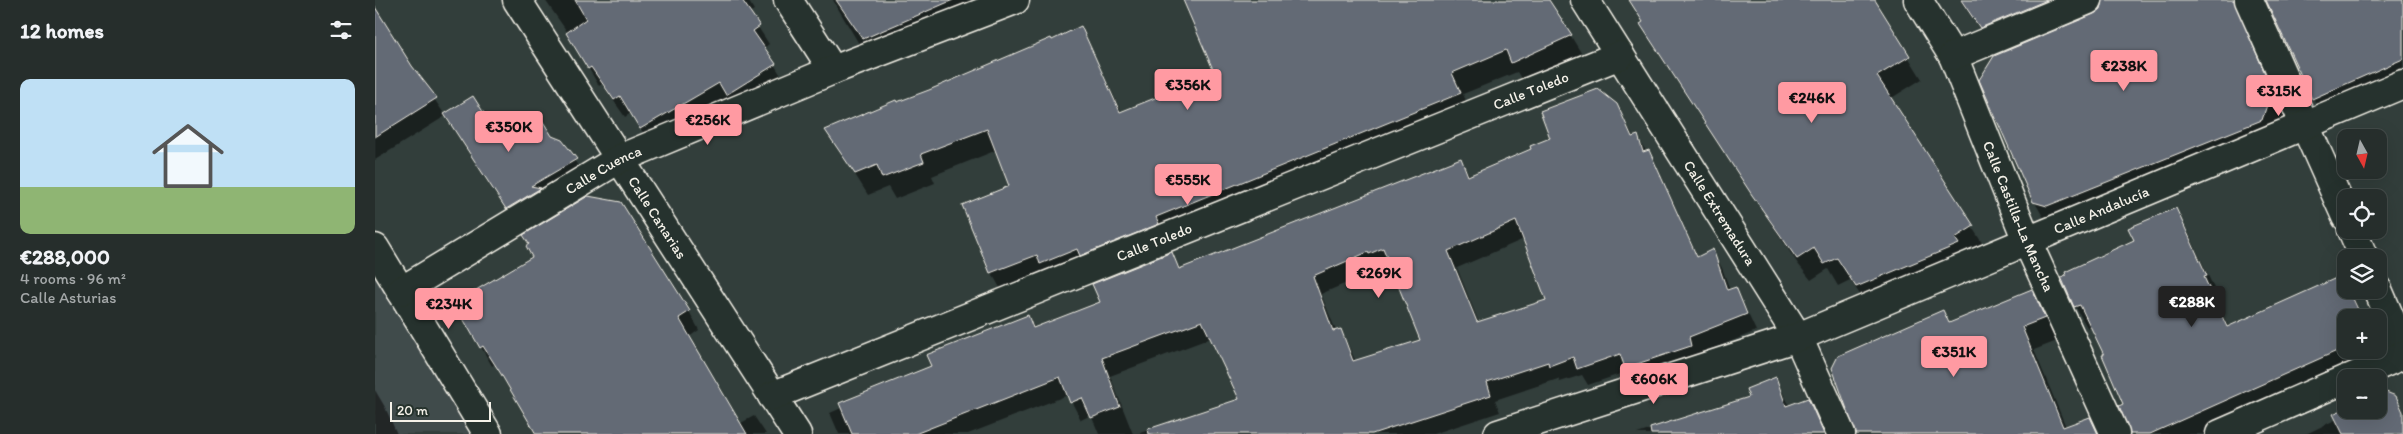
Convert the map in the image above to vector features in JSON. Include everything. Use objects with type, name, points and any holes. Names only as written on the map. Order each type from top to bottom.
[{"type":"street","name":"Calle Canarias","points":[[517,0],[797,434]]},
{"type":"street","points":[[788,0],[833,70]]},
{"type":"street","name":"Calle Cuenca","points":[[401,291],[619,159],[833,70],[1015,0]]},
{"type":"street","name":"Calle Extremadura","points":[[1585,0],[1798,336],[1841,434]]},
{"type":"street","name":"Calle Castilla-La Mancha","points":[[1918,0],[1953,56],[2027,241],[2115,434]]},
{"type":"street","points":[[1953,56],[2088,0]]},
{"type":"street","points":[[2249,0],[2337,196]]},
{"type":"street","name":"Calle Toledo","points":[[772,396],[1621,55]]},
{"type":"street","name":"Calle Andalucía","points":[[1498,434],[1798,336],[2403,84]]},
{"type":"street","points":[[375,248],[488,434]]},
{"type":"street","points":[[2382,299],[2403,348]]},
{"type":"street","points":[[2371,369],[2403,355]]},
{"type":"street","points":[[2220,434],[2337,383]]},
{"type":"shaded area","points":[[375,248],[486,434],[375,434]]},
{"type":"building","points":[[575,0],[742,0],[760,26],[753,31],[776,64],[726,95],[719,83],[640,129],[620,96],[614,100],[591,67],[588,69],[566,33],[586,19]]},
{"type":"building","points":[[836,0],[953,0],[863,39]]},
{"type":"building","points":[[1183,0],[1549,0],[1572,35],[1511,63],[1506,50],[1452,73],[1461,93],[1156,217],[1159,224],[1080,256],[1077,249],[1040,264],[1037,255],[990,273],[962,205],[1009,186],[987,129],[921,154],[924,162],[882,178],[877,165],[855,174],[825,130],[896,100],[897,102],[929,90],[1051,38],[1052,40],[1081,26],[1120,112],[1215,74]]},
{"type":"building","points":[[1629,0],[1875,0],[1910,56],[1877,76],[1974,226],[1955,238],[1959,244],[1856,287],[1837,258],[1824,264],[1814,248],[1797,259],[1752,195],[1640,24],[1643,22]]},
{"type":"building","points":[[1961,0],[2047,0],[1980,28]]},
{"type":"building","points":[[2103,0],[2234,0],[2272,90],[2262,120],[2047,206],[2033,202],[1979,80],[1994,56],[2094,14],[2101,9]]},
{"type":"building","points":[[2266,0],[2403,0],[2403,59],[2312,99]]},
{"type":"building","points":[[375,7],[412,66],[437,98],[375,137]]},
{"type":"building","points":[[1598,89],[1617,104],[1632,137],[1638,135],[1643,152],[1649,150],[1697,257],[1713,249],[1727,290],[1736,287],[1747,314],[1689,337],[1691,346],[1625,368],[1620,354],[1577,369],[1573,357],[1549,366],[1548,362],[1487,382],[1491,395],[1372,434],[1149,434],[1148,429],[1239,399],[1202,321],[1102,358],[1120,407],[1091,418],[1082,398],[1070,403],[1060,377],[915,434],[852,434],[839,403],[931,366],[926,355],[1028,315],[1033,328],[1100,302],[1092,284],[1172,252],[1179,269],[1461,158],[1468,176],[1531,149],[1530,146],[1550,138],[1540,111]],"holes":[[[1516,221],[1546,300],[1477,322],[1448,251]],[[1383,248],[1420,340],[1353,361],[1341,329],[1333,331],[1313,276],[1368,252],[1369,254]]]},
{"type":"building","points":[[473,96],[503,143],[542,120],[552,136],[562,140],[577,159],[531,186],[541,188],[506,209],[444,114]]},
{"type":"building","points":[[588,196],[621,202],[690,311],[679,318],[747,434],[536,434],[501,374],[483,346],[480,348],[454,303],[532,257],[526,246],[529,244],[523,235]]},
{"type":"building","points":[[2176,208],[2207,276],[2204,277],[2227,327],[2337,278],[2337,299],[2353,299],[2358,309],[2337,309],[2337,351],[2150,434],[2130,434],[2119,406],[2123,404],[2102,355],[2104,355],[2080,305],[2074,307],[2061,277],[2066,275],[2065,272],[2134,240],[2128,228]]},
{"type":"building","points":[[2032,289],[2045,318],[2022,327],[2063,427],[2090,417],[2098,434],[1856,434],[1832,368],[1838,356],[1943,310],[1949,323]]},
{"type":"building","points":[[1776,377],[1786,406],[1808,398],[1824,434],[1651,434],[1650,428],[1749,397],[1746,389]]},
{"type":"building","points":[[2387,392],[2396,396],[2403,412],[2403,434],[2343,434],[2333,414],[2337,412],[2337,419],[2387,419]]}]
